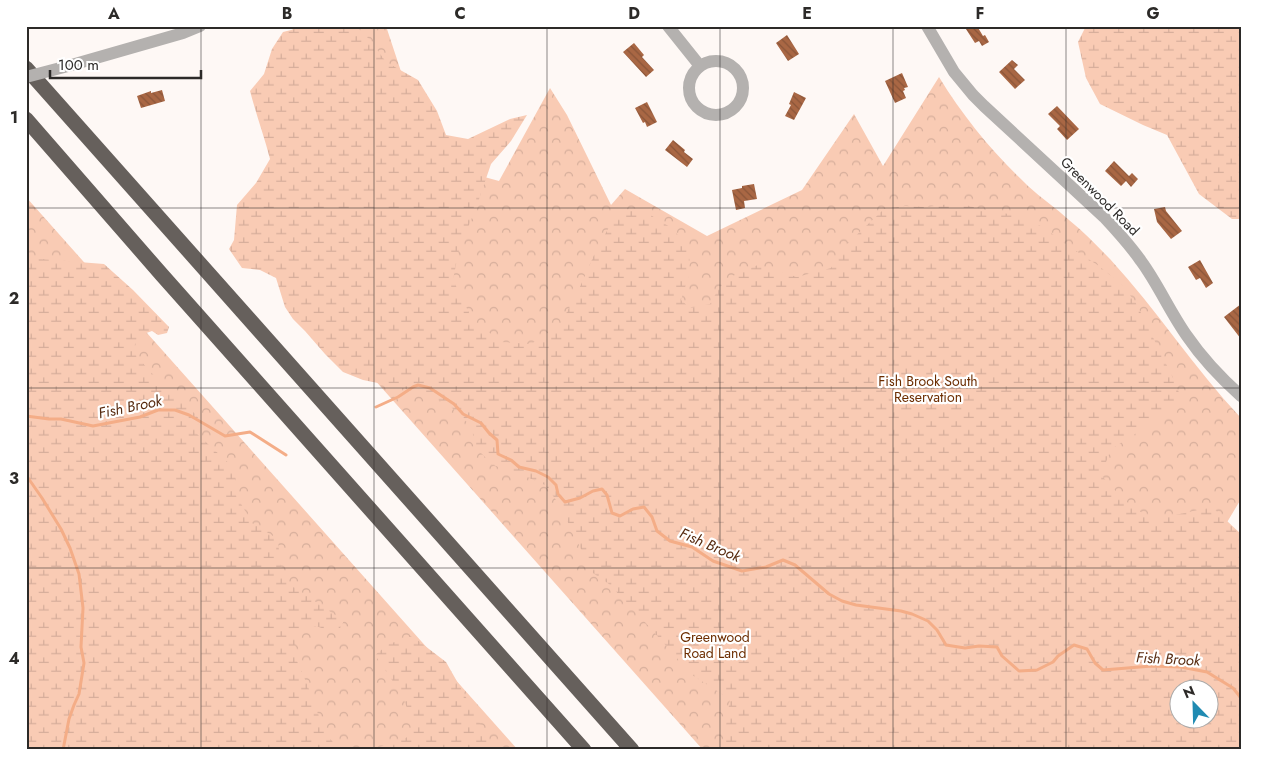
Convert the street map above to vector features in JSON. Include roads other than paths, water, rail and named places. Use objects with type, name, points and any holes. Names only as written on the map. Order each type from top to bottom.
[{"type":"highway","points":[[26,68],[632,750]]},
{"type":"highway","points":[[26,119],[584,750]]},
{"type":"street","points":[[26,77],[183,33],[200,26]]},
{"type":"street","points":[[668,26],[700,66]]},
{"type":"street","name":"Greenwood Road","points":[[927,26],[954,72],[979,100],[1121,235],[1142,261],[1187,336],[1205,359],[1239,392]]},
{"type":"street","points":[[712,62],[724,63],[735,69],[739,74],[743,86],[741,98],[738,104],[728,112],[717,115],[706,113],[700,111],[692,102],[689,86],[692,75],[700,66],[712,62]]},
{"type":"waterway","name":"Fish Brook","points":[[376,407],[418,385],[430,388],[454,404],[463,414],[481,423],[497,440],[498,454],[511,460],[519,467],[536,471],[548,477],[556,485],[558,494],[565,502],[602,489],[607,495],[612,513],[620,516],[633,509],[644,507],[652,517],[657,531],[670,541],[692,547],[713,561],[742,571],[766,567],[783,560],[795,565],[829,594],[842,601],[856,605],[901,611],[928,621],[937,630],[946,645],[965,648],[979,646],[997,647],[1002,656],[1019,671],[1037,670],[1053,662],[1058,656],[1074,645],[1087,649],[1095,663],[1103,670],[1152,666],[1181,667],[1207,672],[1233,688],[1241,698]]},
{"type":"waterway","name":"Fish Brook","points":[[26,416],[61,419],[93,426],[140,417],[158,410],[175,410],[189,415],[225,436],[250,432],[286,455]]},
{"type":"waterway","points":[[26,475],[61,529],[79,574],[83,608],[81,647],[84,663],[79,694],[69,719],[63,750]]},
{"type":"park label","name":"Fish Brook South Reservation","points":[[928,390]]},
{"type":"park label","name":"Greenwood Road Land","points":[[715,646]]}]
